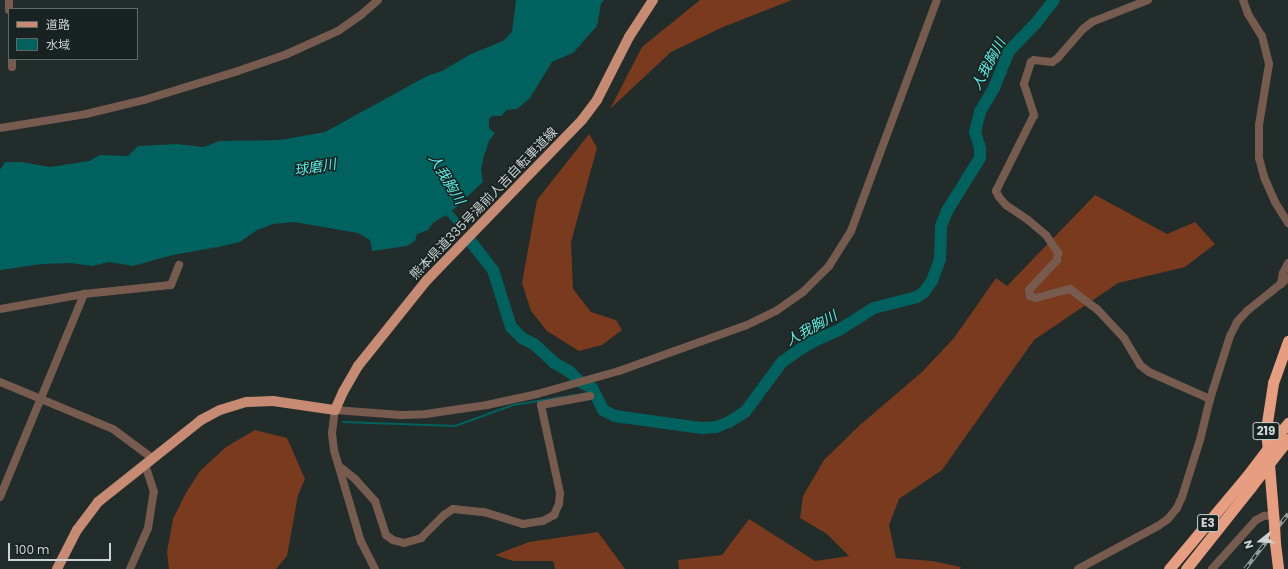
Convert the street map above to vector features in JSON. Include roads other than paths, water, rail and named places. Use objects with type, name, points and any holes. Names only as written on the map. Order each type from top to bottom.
[{"type":"highway","name":"219","points":[[1278,569],[1266,429],[1273,383],[1288,341]]},
{"type":"highway","name":"E3","points":[[1187,569],[1251,487],[1283,440],[1288,423]]},
{"type":"highway","name":"E3","points":[[1169,569],[1246,476],[1283,440]]},
{"type":"main road","name":"熊本県道335号湯前人吉自転車道線","points":[[335,410],[343,392],[358,366],[428,280],[582,120],[596,100],[632,31],[653,0]]},
{"type":"main road","points":[[57,569],[77,530],[98,502],[201,420],[220,410],[247,402],[273,401],[335,410]]},
{"type":"street","points":[[0,128],[86,114],[144,100],[238,71],[287,54],[338,30],[362,14],[376,0]]},
{"type":"street","points":[[375,569],[361,542],[334,450],[332,433],[335,410],[394,415],[419,414],[459,410],[515,399],[573,385],[619,371],[747,325],[776,311],[803,292],[829,266],[850,231],[937,0]]},
{"type":"street","points":[[1148,0],[1092,22],[1083,29],[1058,58],[1052,62],[1034,60],[1031,62],[1024,84],[1034,115],[996,191],[998,197],[1006,205],[1028,220],[1046,236],[1058,254],[1057,260],[1029,290],[1030,296],[1036,298],[1070,289],[1097,309],[1120,333],[1140,365],[1149,372],[1210,399]]},
{"type":"street","points":[[1243,0],[1248,14],[1262,36],[1269,64],[1259,125],[1259,158],[1264,177],[1275,202],[1288,222]]},
{"type":"street","points":[[1281,284],[1283,273],[1288,263]]},
{"type":"street","points":[[0,309],[84,294],[171,285],[179,265]]},
{"type":"street","points":[[1078,569],[1158,526],[1168,519],[1177,508],[1182,497],[1200,440],[1210,399],[1230,336],[1237,322],[1247,311],[1288,278]]},
{"type":"street","points":[[0,497],[84,294]]},
{"type":"street","points":[[0,382],[113,429],[148,461],[154,492],[148,528],[130,569]]},
{"type":"street","points":[[339,466],[355,479],[375,501],[386,534],[393,540],[404,543],[421,538],[444,515],[453,510],[484,512],[523,524],[543,521],[554,515],[559,504],[560,492],[541,406],[590,396]]},
{"type":"street","points":[[1212,569],[1256,520],[1264,516],[1273,519]]},
{"type":"water","name":"球磨川","points":[[516,0],[604,0],[601,4],[597,26],[573,53],[552,62],[530,98],[517,109],[506,110],[502,116],[492,116],[489,119],[489,128],[495,133],[489,141],[484,156],[481,170],[483,182],[452,211],[460,220],[455,225],[446,215],[433,223],[428,230],[417,234],[415,241],[407,246],[372,251],[370,240],[358,233],[294,222],[273,224],[257,230],[240,242],[173,255],[133,266],[109,262],[92,266],[71,263],[42,264],[0,270],[0,170],[5,162],[21,162],[50,167],[89,161],[100,155],[128,156],[138,146],[177,144],[204,147],[219,141],[280,140],[325,132],[427,76],[442,71],[471,54],[503,41],[512,32]]},
{"type":"waterway","name":"人我胸川","points":[[471,242],[493,270],[511,327],[522,338],[534,344],[553,362],[570,372],[579,381],[592,388],[603,410],[615,416],[702,428],[716,427],[729,422],[745,412],[782,362],[799,350],[814,341],[839,330],[874,308],[917,297],[924,292],[932,281],[940,259],[941,226],[947,211],[980,158],[980,148],[975,132],[980,112],[994,88],[1009,51],[1036,23],[1054,0]]},
{"type":"waterway","points":[[343,422],[455,426],[513,405],[595,392]]},
{"type":"railway","points":[[1245,569],[1288,514]]}]
